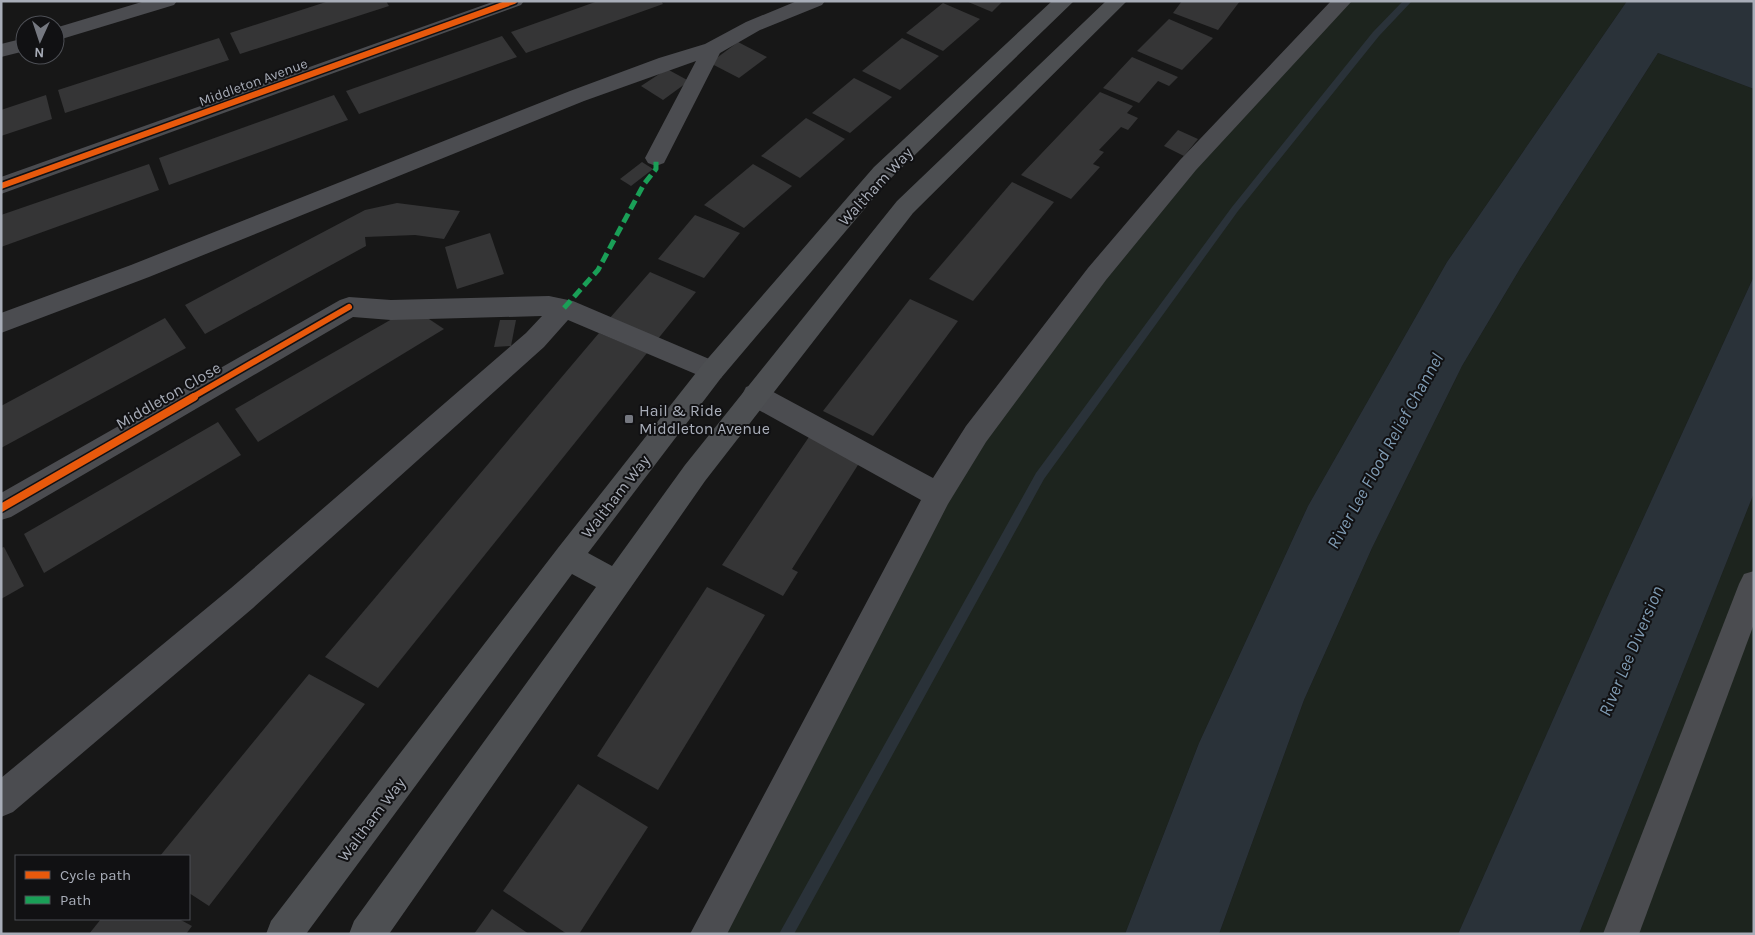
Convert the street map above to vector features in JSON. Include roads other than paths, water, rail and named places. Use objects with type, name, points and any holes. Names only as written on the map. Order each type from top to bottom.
[{"type":"main road","name":"Waltham Way","points":[[284,934],[568,557],[712,371],[882,173],[1064,1]]},
{"type":"main road","points":[[367,934],[695,473],[905,207],[1118,1]]},
{"type":"main road","points":[[914,144],[950,162]]},
{"type":"main road","points":[[568,557],[616,583]]},
{"type":"street","points":[[65,32],[166,1]]},
{"type":"street","name":"Middleton Avenue","points":[[1,186],[514,1]]},
{"type":"street","points":[[1,322],[140,271],[577,96],[666,63],[712,49],[753,26],[815,1]]},
{"type":"street","points":[[708,934],[938,495],[976,434],[1097,274],[1188,165],[1342,1]]},
{"type":"street","points":[[1,51],[15,47]]},
{"type":"street","points":[[656,158],[712,49]]},
{"type":"street","name":"Middleton Close","points":[[1,508],[349,307],[391,310],[549,306],[564,308]]},
{"type":"street","points":[[1,800],[249,592],[535,340],[564,308],[712,371]]},
{"type":"street","points":[[755,395],[938,495]]},
{"type":"street","points":[[1621,934],[1754,584]]},
{"type":"water","name":"River Lee Flood Relief Channel","points":[[1627,1],[1754,1],[1754,89],[1658,53],[1521,267],[1462,366],[1372,548],[1304,700],[1219,934],[1125,934],[1199,743],[1308,506],[1447,262]]},
{"type":"water","name":"River Lee Diversion","points":[[1754,276],[1754,493],[1579,934],[1458,934],[1610,591]]},
{"type":"waterway","points":[[786,934],[1040,476],[1235,209],[1376,34],[1408,1]]},
{"type":"place","name":"Hail & Ride Middleton Avenue","points":[[629,419]]}]
